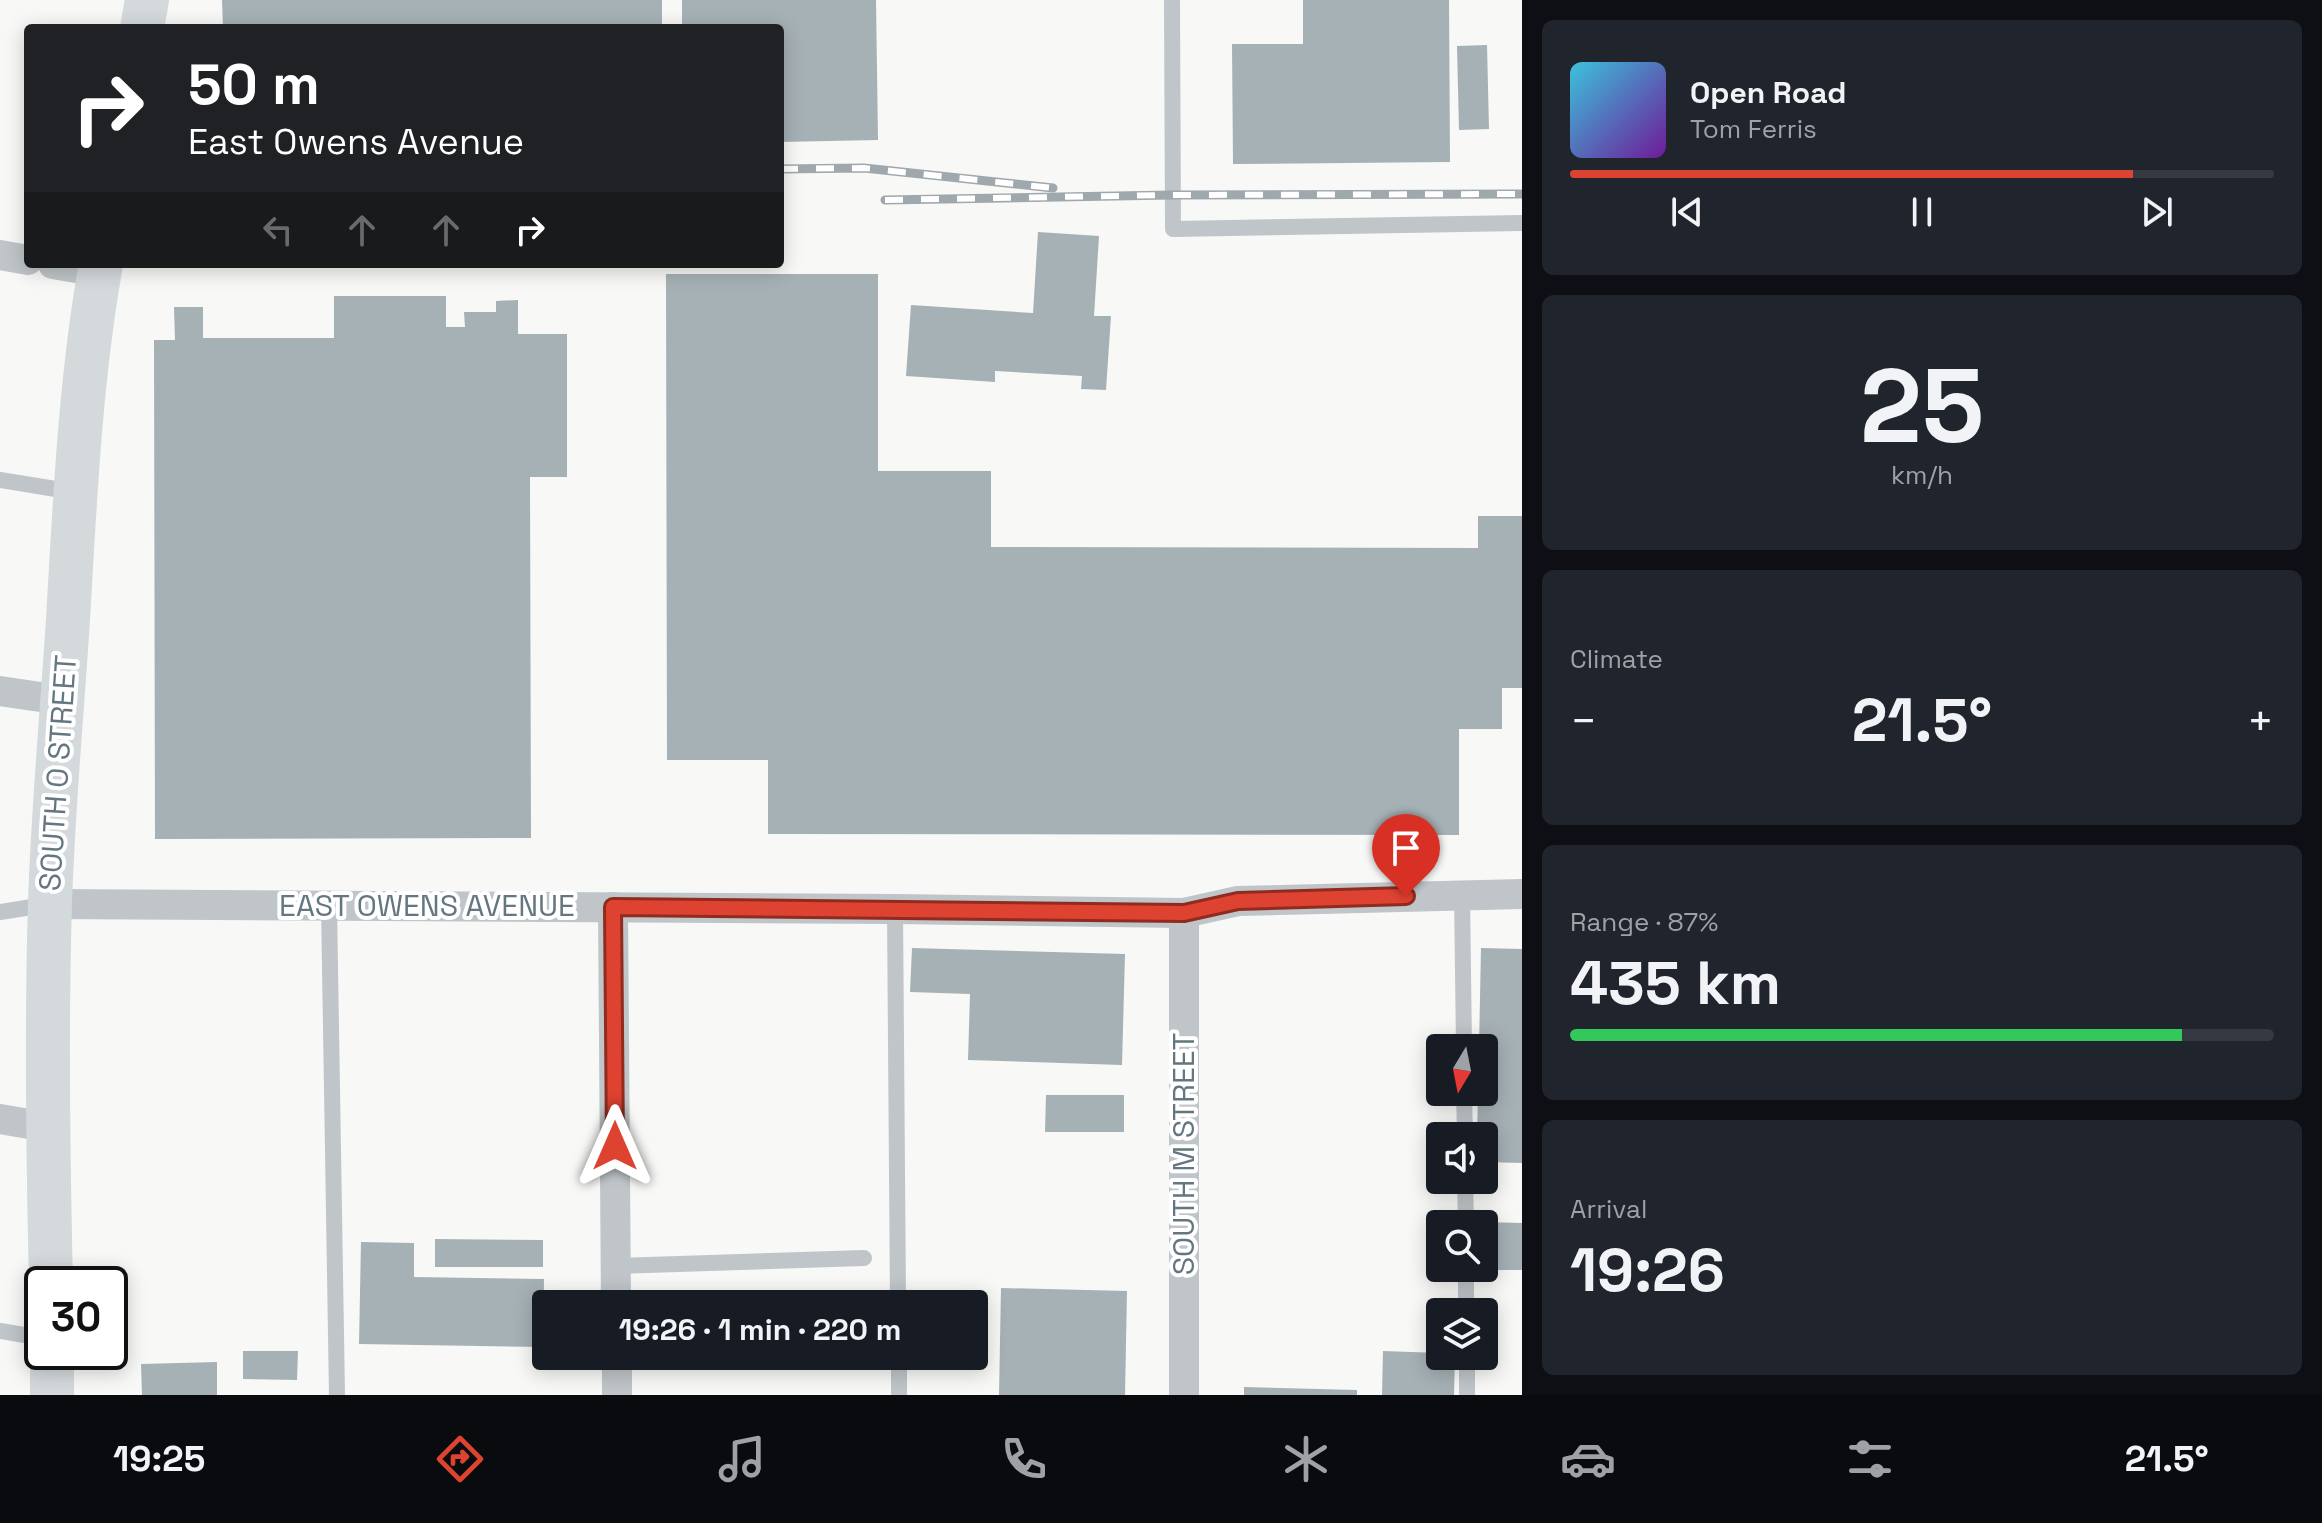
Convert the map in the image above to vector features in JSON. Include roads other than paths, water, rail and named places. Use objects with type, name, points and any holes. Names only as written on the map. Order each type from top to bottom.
[{"type":"main road","points":[[143,24],[147,0]]},
{"type":"main road","name":"SOUTH O STREET","points":[[51,1266],[47,1127],[50,904],[75,492],[89,341],[100,268]]},
{"type":"main road","points":[[52,1370],[52,1395]]},
{"type":"street","points":[[0,255],[24,259]]},
{"type":"street","points":[[0,691],[61,700]]},
{"type":"street","name":"EAST OWENS AVENUE","points":[[50,904],[1184,913],[1238,901],[1522,894]]},
{"type":"street","points":[[613,907],[616,1290]]},
{"type":"street","name":"SOUTH M STREET","points":[[1184,913],[1184,1395]]},
{"type":"street","points":[[0,1119],[47,1127]]},
{"type":"street","points":[[617,1370],[617,1395]]},
{"type":"lane","points":[[1172,0],[1173,229],[1522,223]]},
{"type":"lane","points":[[0,480],[75,492]]},
{"type":"lane","points":[[1462,894],[1464,1034]]},
{"type":"lane","points":[[0,912],[50,904]]},
{"type":"lane","points":[[329,906],[337,1395]]},
{"type":"lane","points":[[895,909],[898,1290]]},
{"type":"lane","points":[[616,1266],[864,1258]]},
{"type":"lane","points":[[0,1331],[24,1335]]},
{"type":"lane","points":[[899,1370],[899,1395]]},
{"type":"lane","points":[[1467,1370],[1467,1395]]},
{"type":"railway","points":[[784,169],[864,168],[1053,188]]},
{"type":"railway","points":[[885,200],[1522,194]]}]
